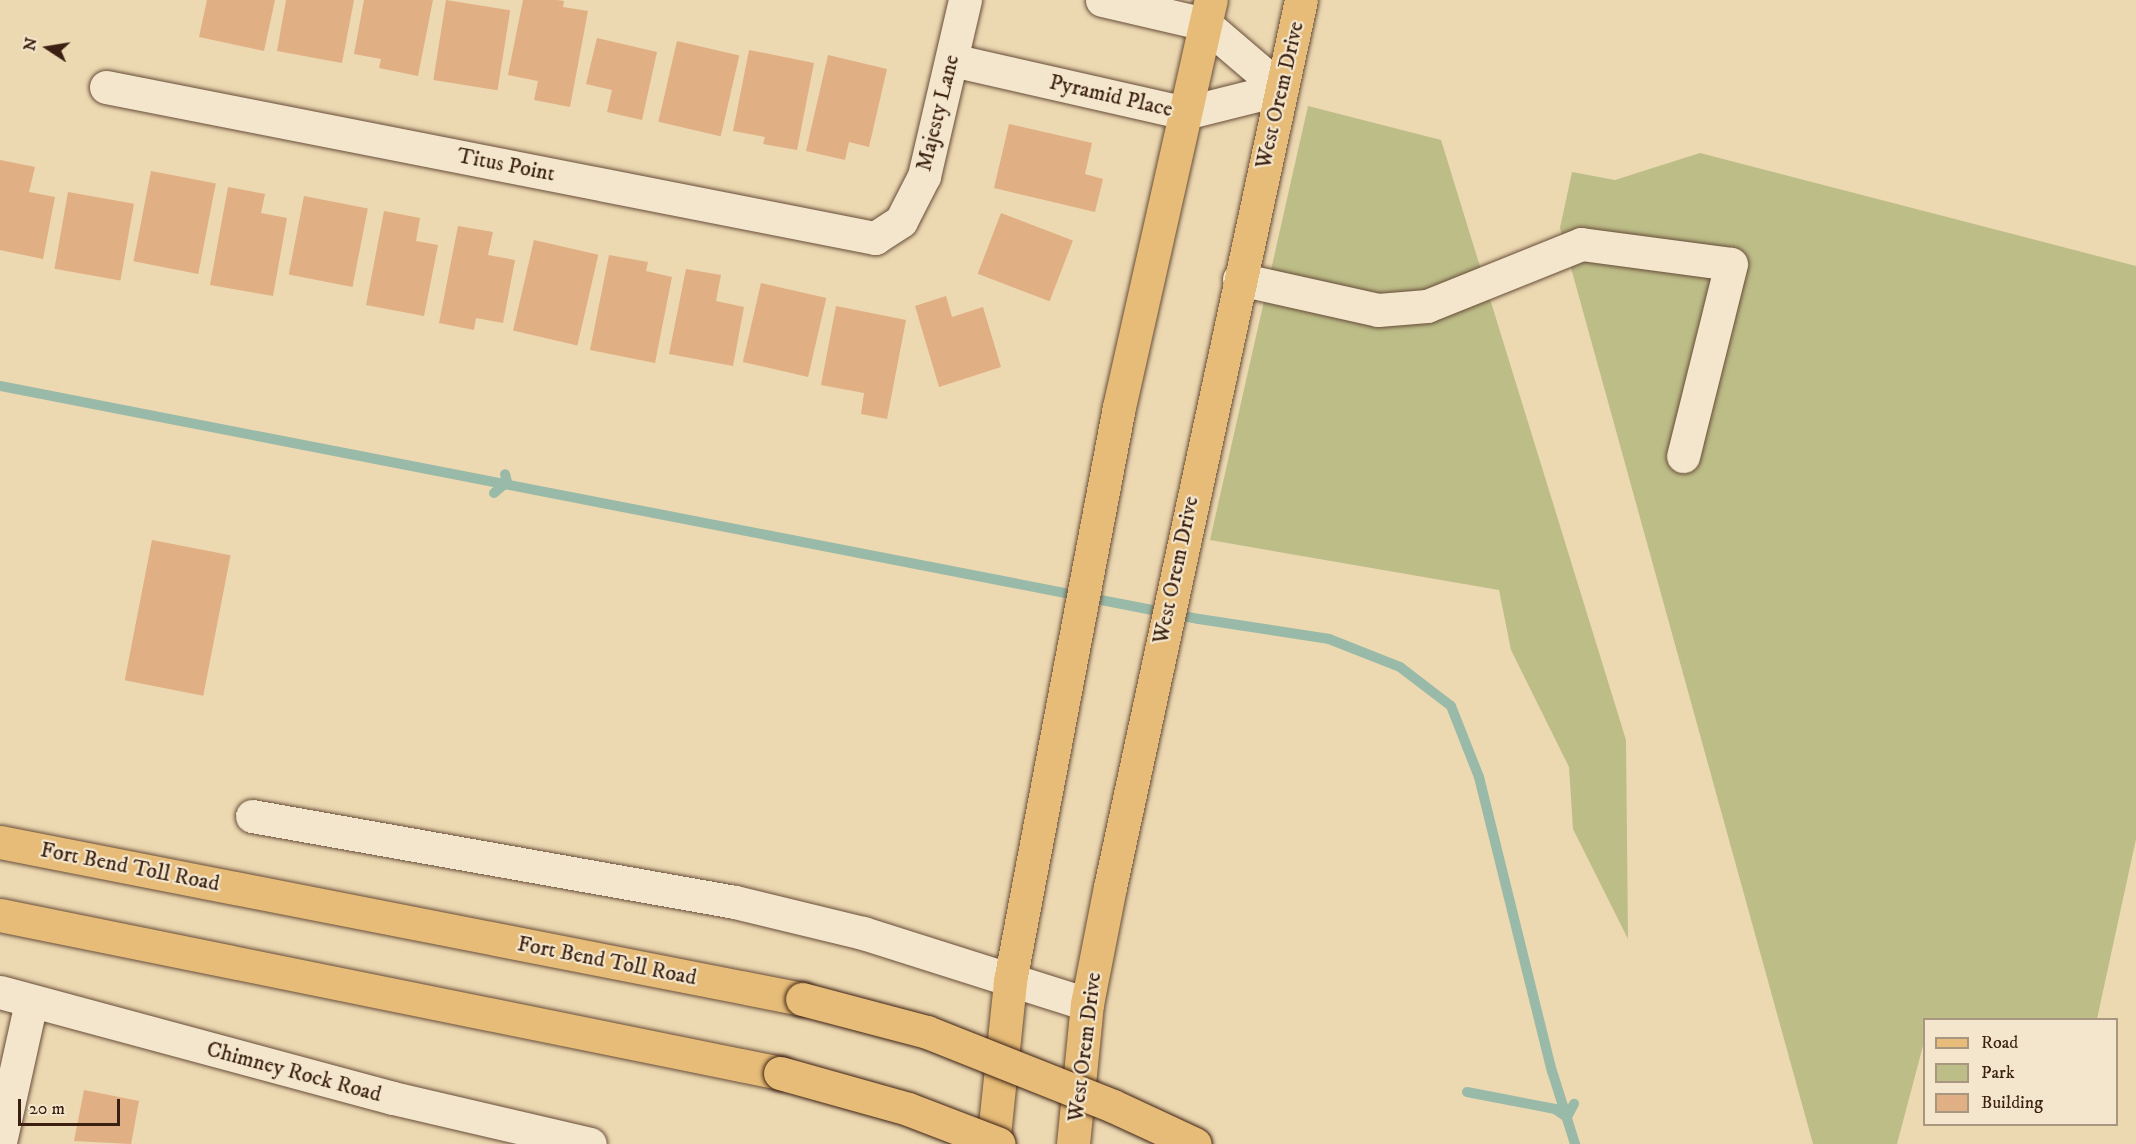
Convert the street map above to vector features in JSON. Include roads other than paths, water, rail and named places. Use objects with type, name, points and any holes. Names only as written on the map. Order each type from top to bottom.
[{"type":"main road","name":"West Orem Drive","points":[[1073,1144],[1087,1005],[1181,546],[1301,0]]},
{"type":"main road","points":[[993,1144],[1010,981],[1072,651],[1097,524],[1208,12]]},
{"type":"main road","name":"Fort Bend Toll Road","points":[[0,842],[802,999],[927,1032],[1113,1106],[1195,1144]]},
{"type":"main road","points":[[0,915],[780,1073],[908,1109],[999,1144]]},
{"type":"street","name":"Majesty Lane","points":[[902,221],[924,176],[965,0]]},
{"type":"street","points":[[1102,0],[1208,12],[1281,89]]},
{"type":"street","name":"Pyramid Place","points":[[952,60],[1185,113],[1281,89]]},
{"type":"street","name":"Titus Point","points":[[106,87],[875,238],[902,221]]},
{"type":"street","points":[[1239,279],[1378,310],[1427,306],[1581,244],[1731,264],[1683,456]]},
{"type":"street","points":[[252,816],[735,902],[863,933],[1087,1005]]},
{"type":"street","name":"Chimney Rock Road","points":[[0,992],[393,1098],[590,1144]]},
{"type":"street","points":[[0,1142],[31,1002]]},
{"type":"waterway","points":[[0,386],[1199,619],[1329,639],[1400,667],[1451,706],[1479,777],[1552,1071],[1575,1144]]},
{"type":"waterway","points":[[494,493],[507,482],[505,474]]},
{"type":"waterway","points":[[1467,1092],[1555,1109],[1567,1117],[1574,1104]]}]
